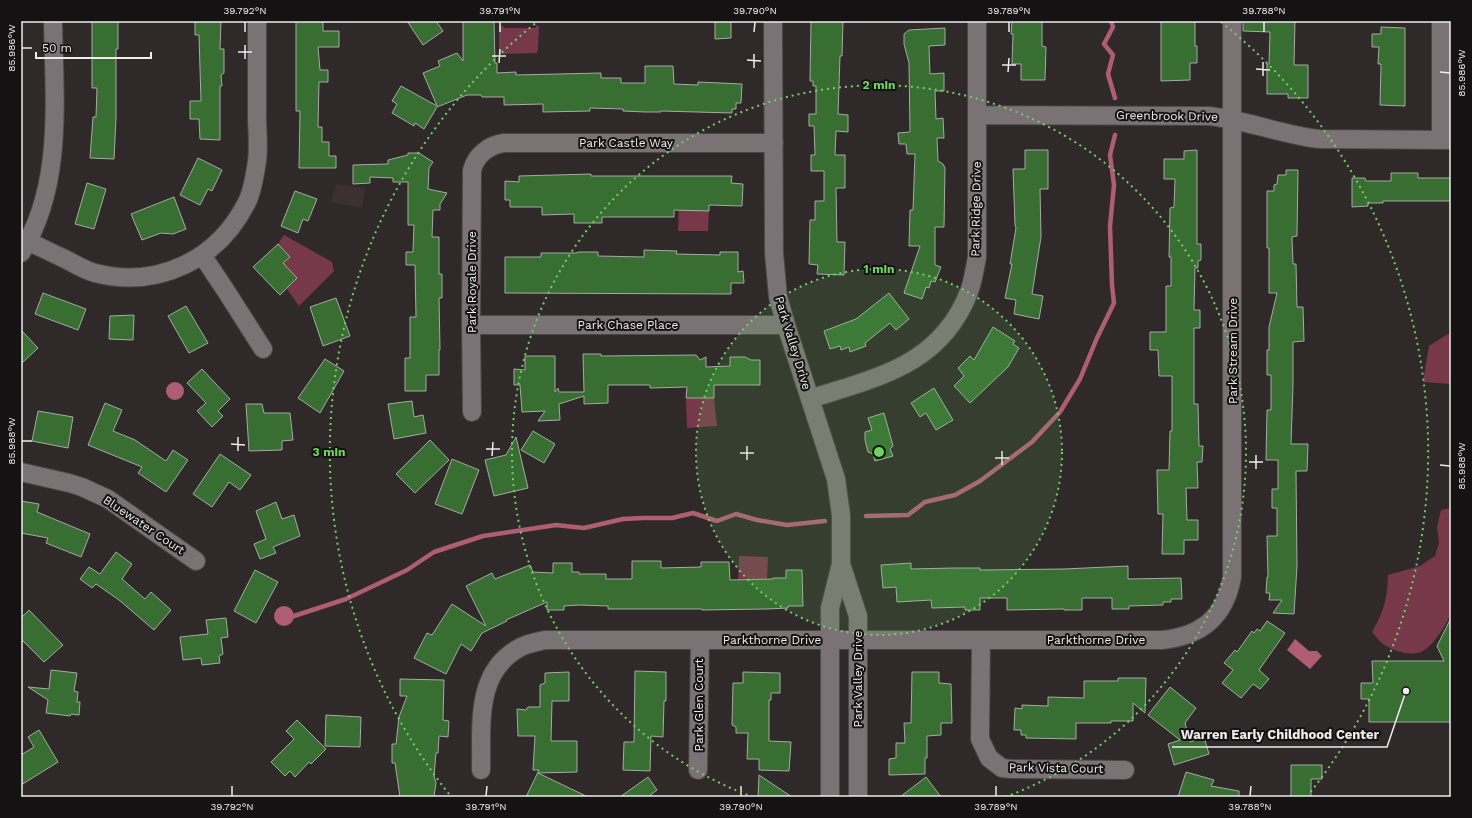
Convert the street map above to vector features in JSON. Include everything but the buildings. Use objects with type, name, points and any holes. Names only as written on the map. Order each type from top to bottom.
[{"type":"street","points":[[53,21],[54,112],[51,163],[45,199],[34,228],[23,244],[87,270],[122,277],[144,277],[157,274],[177,268],[202,255],[232,226],[247,201],[252,188],[257,160],[257,21]]},
{"type":"street","name":"Park Valley Drive","points":[[773,21],[774,253],[778,297],[836,479],[841,515],[841,564],[830,608],[830,797]]},
{"type":"street","name":"Park Ridge Drive","points":[[810,399],[884,375],[904,366],[933,345],[956,318],[969,292],[977,257],[977,21]]},
{"type":"street","name":"Park Stream Drive","points":[[1162,640],[1185,636],[1204,626],[1215,617],[1227,598],[1232,577],[1232,21]]},
{"type":"street","points":[[1440,21],[1446,140]]},
{"type":"street","name":"Greenbrook Drive","points":[[977,115],[1200,116],[1232,119],[1300,136],[1319,139],[1446,140]]},
{"type":"street","name":"Park Castle Way","points":[[481,154],[490,147],[504,143],[774,143]]},
{"type":"street","name":"Park Royale Drive","points":[[472,412],[472,170],[477,158],[481,154]]},
{"type":"street","points":[[202,255],[262,349]]},
{"type":"street","name":"Park Chase Place","points":[[471,324],[786,325]]},
{"type":"street","name":"Bluewater Court","points":[[21,472],[69,483],[108,498],[196,561]]},
{"type":"street","name":"Park Valley Drive","points":[[841,564],[858,616],[858,797]]},
{"type":"street","name":"Parkthorne Drive","points":[[481,770],[482,714],[485,692],[490,680],[500,665],[510,654],[530,644],[545,640],[1162,640]]},
{"type":"street","name":"Park Glen Court","points":[[698,770],[700,640]]},
{"type":"street","name":"Park Vista Court","points":[[981,640],[980,739],[987,755],[993,762],[1002,768],[1010,770],[1125,770]]},
{"type":"shaded area","points":[[536,25],[539,27],[537,53],[499,54],[499,26],[503,26],[504,28],[536,28]]},
{"type":"shaded area","points":[[336,184],[365,188],[362,208],[331,202]]},
{"type":"shaded area","points":[[679,205],[709,211],[708,231],[678,231]]},
{"type":"shaded area","points":[[284,235],[332,262],[334,271],[299,306],[287,289],[297,278],[283,263],[290,257],[278,244]]},
{"type":"shaded area","points":[[1448,334],[1451,335],[1451,384],[1423,382],[1429,346]]},
{"type":"shaded area","points":[[175,382],[181,385],[184,391],[181,397],[175,400],[169,397],[166,391],[169,385]]},
{"type":"shaded area","points":[[686,398],[714,398],[717,426],[687,428]]},
{"type":"shaded area","points":[[1451,508],[1451,613],[1449,618],[1435,640],[1421,652],[1406,653],[1391,649],[1382,643],[1372,632],[1384,605],[1387,592],[1388,575],[1420,566],[1435,556],[1439,543],[1437,527],[1441,510]]},
{"type":"shaded area","points":[[739,556],[768,557],[767,579],[738,580]]},
{"type":"shaded area","points":[[284,606],[291,609],[294,616],[291,623],[284,626],[277,623],[274,616],[277,609]]},
{"type":"shaded area","points":[[1295,639],[1309,651],[1317,651],[1322,656],[1310,669],[1287,650]]},
{"type":"waterway","points":[[1111,21],[1113,27],[1104,44],[1113,55],[1108,74],[1115,98]]},
{"type":"waterway","points":[[866,516],[908,515],[925,502],[955,495],[980,481],[1032,442],[1060,412],[1080,379],[1097,338],[1114,303],[1110,226],[1114,185],[1110,155],[1115,135]]},
{"type":"waterway","points":[[294,616],[346,599],[407,570],[434,552],[483,536],[556,525],[584,528],[623,519],[672,518],[693,513],[717,521],[736,514],[757,520],[787,525],[825,521]]},
{"type":"place","name":"Warren Early Childhood Center","points":[[1406,691]]}]
